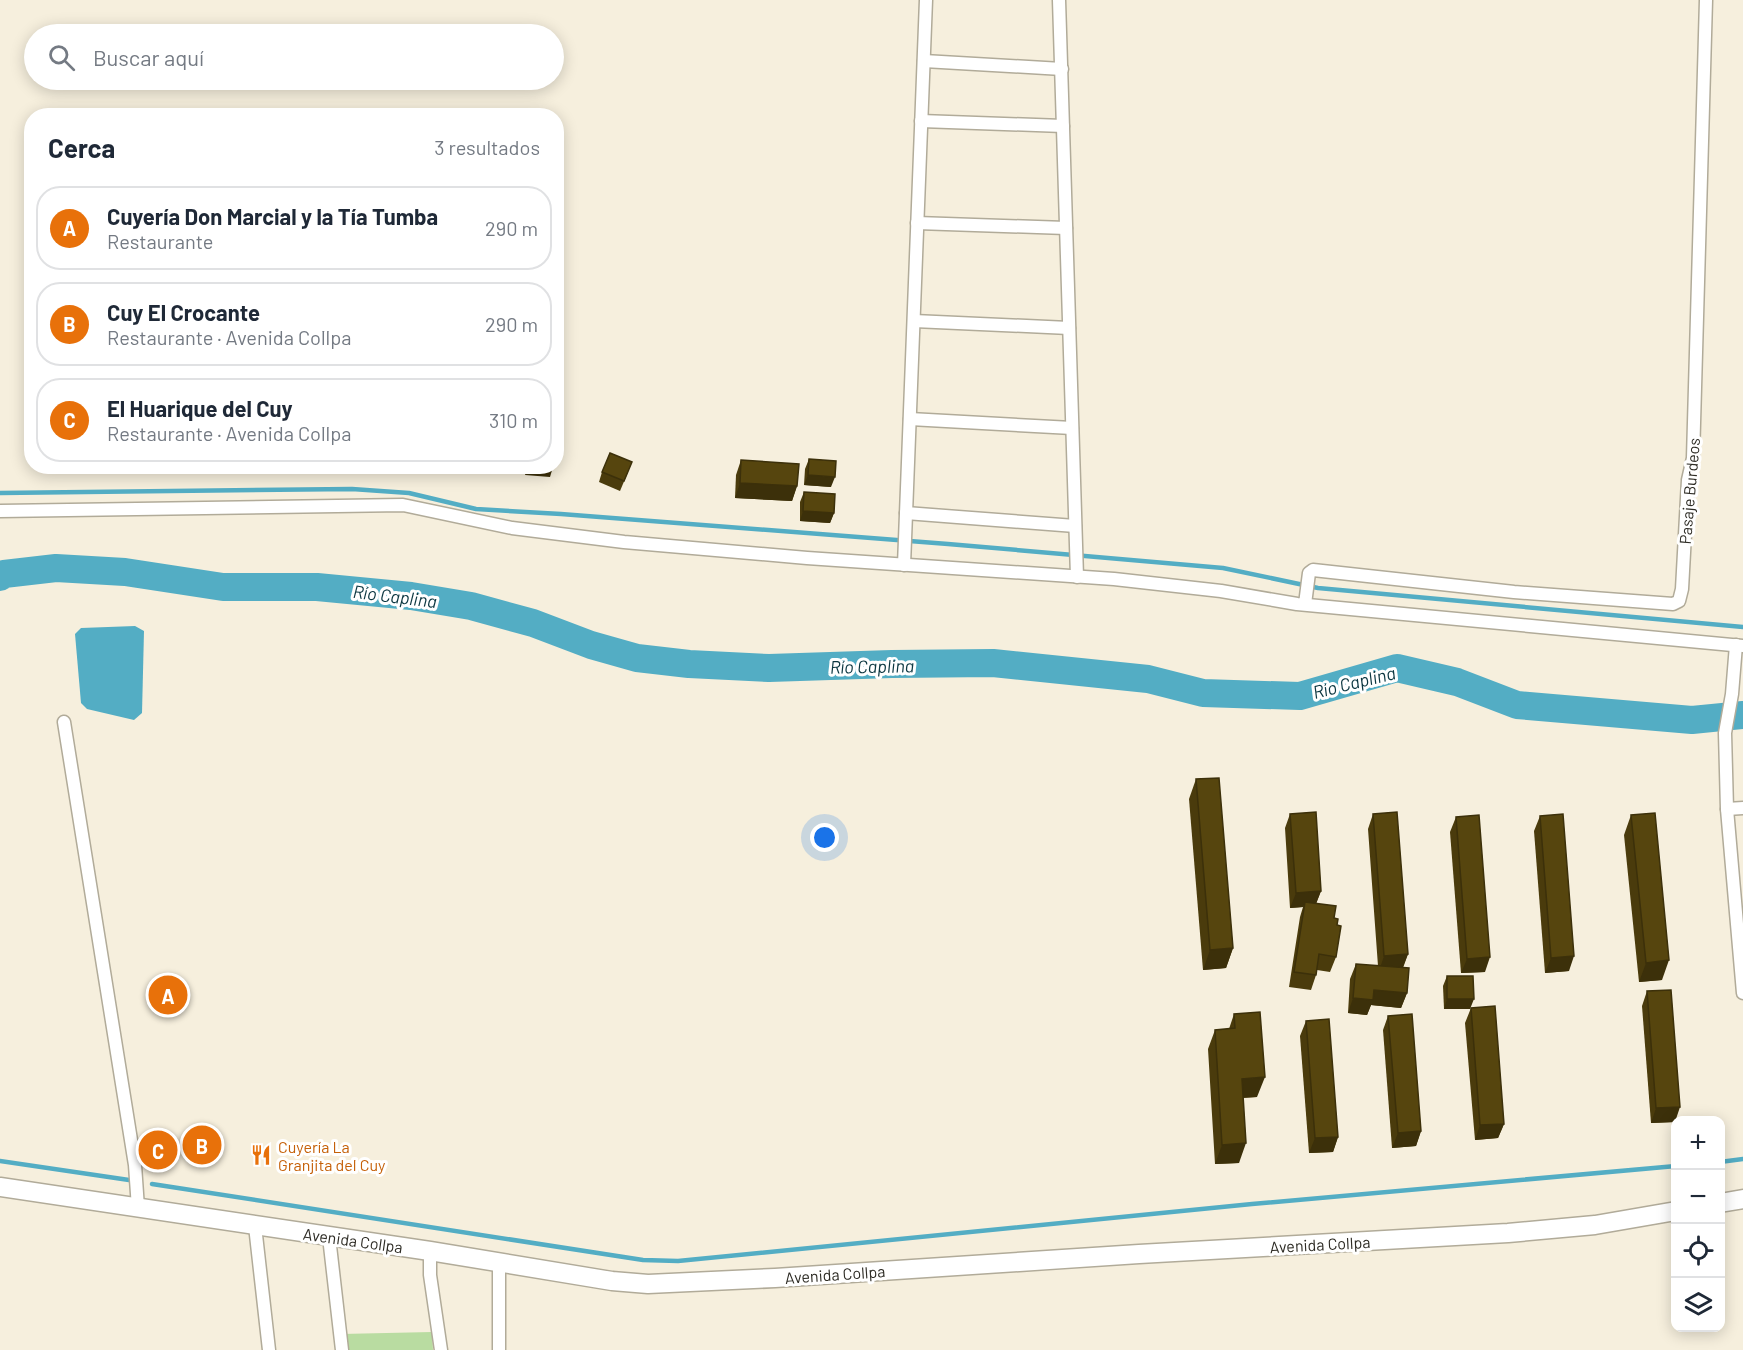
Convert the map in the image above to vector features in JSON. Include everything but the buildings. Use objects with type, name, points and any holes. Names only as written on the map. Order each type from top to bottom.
[{"type":"main road","name":"Avenida Collpa","points":[[0,1187],[430,1251],[612,1281],[648,1284],[1508,1233],[1595,1225],[1671,1212]]},
{"type":"main road","points":[[1725,1202],[1743,1199]]},
{"type":"street","points":[[904,565],[926,0]]},
{"type":"street","points":[[1059,0],[1077,577]]},
{"type":"street","name":"Pasaje Burdeos","points":[[1306,592],[1309,573],[1313,570],[1514,592],[1673,604],[1679,601],[1682,589],[1688,480],[1693,458],[1706,0]]},
{"type":"street","points":[[924,61],[1062,69]]},
{"type":"street","points":[[921,121],[1063,126]]},
{"type":"street","points":[[918,223],[1066,228]]},
{"type":"street","points":[[914,321],[1069,328]]},
{"type":"street","points":[[910,419],[1072,428]]},
{"type":"street","points":[[0,511],[403,505],[512,528],[624,542],[807,558],[1077,577],[1221,591],[1306,592],[1740,646],[1725,733],[1727,809],[1743,993]]},
{"type":"street","points":[[906,513],[1075,526]]},
{"type":"street","points":[[64,722],[135,1165],[138,1208]]},
{"type":"street","points":[[1727,809],[1743,808]]},
{"type":"street","points":[[255,1226],[269,1350]]},
{"type":"street","points":[[329,1237],[342,1350]]},
{"type":"street","points":[[430,1251],[430,1275],[441,1350]]},
{"type":"street","points":[[499,1263],[499,1350]]},
{"type":"green space","points":[[432,1332],[433,1350],[343,1350],[341,1334]]},
{"type":"water","points":[[135,626],[144,631],[142,713],[134,720],[87,709],[81,703],[75,634],[81,628]]},
{"type":"waterway","points":[[0,493],[352,489],[409,493],[476,509],[948,544],[1223,568],[1318,588],[1743,627]]},
{"type":"waterway","name":"Río Caplina","points":[[0,577],[4,574],[56,568],[125,572],[223,587],[317,587],[411,596],[471,606],[533,623],[591,645],[637,658],[689,664],[769,668],[993,663],[1148,679],[1203,693],[1300,696],[1397,668],[1457,682],[1517,705],[1692,720],[1743,715]]},
{"type":"waterway","points":[[1725,1161],[1743,1159]]},
{"type":"waterway","points":[[0,1161],[129,1180]]},
{"type":"waterway","points":[[152,1184],[643,1260],[678,1261],[1252,1204],[1671,1166]]},
{"type":"place","name":"Cuyería Don Marcial y la Tía Tumba","points":[[168,995]]},
{"type":"place","name":"Cuy El Crocante","points":[[202,1145]]},
{"type":"place","name":"El Huarique del Cuy","points":[[158,1150]]},
{"type":"place","name":"Cuyería La Granjita del Cuy","points":[[261,1155]]}]
